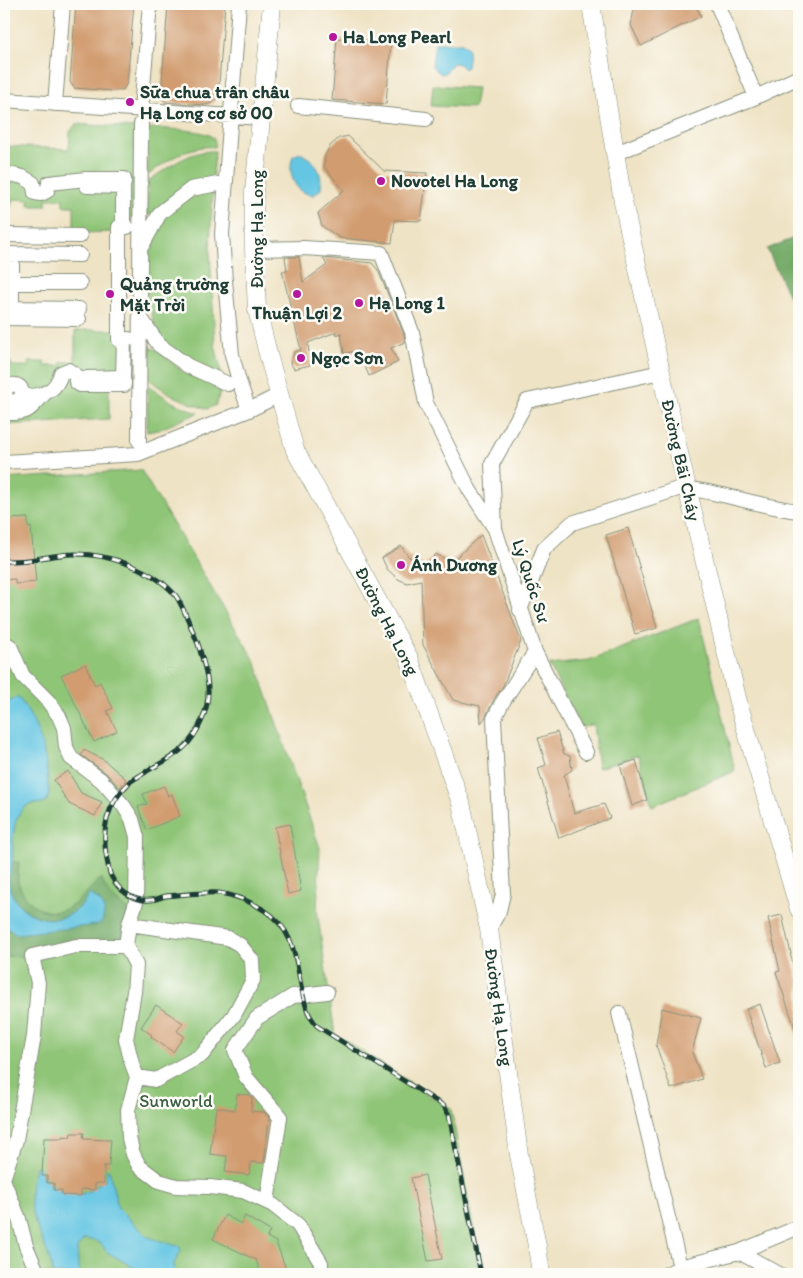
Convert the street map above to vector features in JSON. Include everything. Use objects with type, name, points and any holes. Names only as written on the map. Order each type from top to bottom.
[{"type":"main road","name":"Đường Hạ Long","points":[[272,4],[254,192],[257,309],[279,395],[296,450],[409,658],[462,803],[489,929],[519,1155],[541,1274]]},
{"type":"main road","name":"Đường Bãi Cháy","points":[[591,4],[623,202],[687,488],[738,702],[799,910]]},
{"type":"street","points":[[56,104],[63,4]]},
{"type":"street","points":[[139,441],[141,117],[150,4]]},
{"type":"street","points":[[239,4],[222,234],[232,355],[249,410]]},
{"type":"street","points":[[717,4],[756,97]]},
{"type":"street","points":[[616,153],[756,97],[799,77]]},
{"type":"street","points":[[4,100],[56,104],[141,117],[260,118]]},
{"type":"street","points":[[298,106],[426,119]]},
{"type":"street","points":[[5,174],[23,177],[33,183],[35,193],[41,194],[47,191],[49,183],[86,179],[124,179],[124,183],[87,183],[87,186],[123,187],[123,227]]},
{"type":"street","points":[[140,248],[160,213],[191,189],[218,184]]},
{"type":"street","points":[[140,227],[119,227],[119,340],[140,338]]},
{"type":"street","points":[[4,235],[80,245],[7,250],[12,283],[6,311],[79,318],[4,327]]},
{"type":"street","name":"Lý Quốc Sư","points":[[254,249],[304,248],[380,253],[412,332],[426,403],[470,489],[495,529],[535,652],[586,752]]},
{"type":"street","points":[[119,265],[140,265]]},
{"type":"street","points":[[12,283],[80,283]]},
{"type":"street","points":[[119,296],[140,295]]},
{"type":"street","points":[[140,317],[159,345],[188,366],[228,384]]},
{"type":"street","points":[[4,413],[21,414],[34,406],[44,394],[59,382],[61,373],[68,370],[76,375],[76,382],[80,385],[124,385],[124,382],[87,382],[87,378],[123,377],[124,340]]},
{"type":"street","points":[[495,529],[492,464],[527,401],[661,372]]},
{"type":"street","points":[[4,389],[11,384],[15,384],[22,390],[22,396],[34,397],[44,394]]},
{"type":"street","points":[[4,462],[138,454],[249,410],[279,395]]},
{"type":"street","points":[[520,610],[544,549],[572,523],[677,489],[687,488],[700,489],[743,500],[799,510]]},
{"type":"street","points":[[4,643],[10,646],[23,676],[48,701],[59,716],[64,728],[66,747],[71,758],[101,780],[123,805],[132,819],[137,837],[136,902],[129,924],[126,946],[136,965],[126,1039],[137,1077],[128,1110],[129,1138],[138,1166],[160,1181],[176,1186],[244,1191],[267,1202],[298,1224],[321,1263],[320,1274]]},
{"type":"street","points":[[489,929],[499,911],[503,894],[494,719],[502,703],[535,652]]},
{"type":"street","points":[[129,924],[228,938],[240,945],[252,960],[253,980],[234,1015],[202,1055],[156,1080],[137,1077]]},
{"type":"street","points":[[4,1176],[16,1140],[34,1036],[38,984],[32,956],[76,946],[126,946]]},
{"type":"street","points":[[267,1202],[280,1117],[246,1076],[236,1050],[257,1018],[294,996],[328,992]]},
{"type":"street","points":[[619,1013],[680,1268]]},
{"type":"street","points":[[4,1182],[19,1218],[26,1246],[38,1274]]},
{"type":"street","points":[[667,1274],[680,1268],[739,1252],[799,1228]]},
{"type":"street","points":[[739,1252],[779,1274]]},
{"type":"green space","points":[[433,85],[477,88],[474,108],[431,106]]},
{"type":"green space","points":[[76,124],[135,128],[134,218],[127,218],[122,190],[122,232],[74,233],[74,206],[63,206],[63,199],[46,199],[46,206],[29,206],[29,200],[13,199],[11,206],[4,206],[4,146],[69,149],[70,132]]},
{"type":"green space","points":[[147,128],[206,134],[213,138],[215,147],[196,148],[187,151],[171,159],[148,175]]},
{"type":"green space","points":[[215,151],[213,176],[192,183],[155,214],[147,214],[148,181],[196,153]]},
{"type":"green space","points":[[213,186],[210,252],[215,344],[222,376],[182,358],[166,343],[157,328],[151,310],[146,272],[147,253],[152,236],[165,215],[191,196]]},
{"type":"green space","points":[[799,236],[799,318],[767,249]]},
{"type":"green space","points":[[122,330],[121,376],[109,388],[109,419],[4,425],[4,361],[11,362],[12,366],[28,366],[29,362],[45,362],[45,366],[61,366],[62,362],[75,362],[75,331]]},
{"type":"green space","points":[[149,347],[159,351],[184,373],[219,386],[220,393],[216,405],[207,409],[191,403],[169,393],[148,378]]},
{"type":"green space","points":[[148,385],[172,402],[198,413],[158,430],[147,432]]},
{"type":"green space","name":"Sunworld","points":[[141,470],[255,661],[320,848],[317,910],[335,1034],[451,1109],[482,1274],[4,1274],[4,479]]},
{"type":"green space","points":[[699,618],[735,771],[652,806],[638,755],[598,768],[593,724],[581,728],[549,665],[589,661]]},
{"type":"green space","points":[[12,862],[19,862],[18,881],[25,896],[37,907],[52,912],[72,906],[102,878],[109,893],[129,910],[120,943],[19,957],[4,956],[4,925],[8,930],[96,925],[100,901],[90,894],[77,910],[63,917],[49,919],[36,916],[20,906],[11,892],[9,879]]},
{"type":"water","points":[[435,43],[462,43],[465,45],[468,54],[467,67],[464,69],[459,64],[453,63],[445,73],[441,74],[432,66]]},
{"type":"water","points":[[300,153],[314,163],[319,172],[321,189],[314,195],[301,191],[292,176],[291,163],[293,156]]},
{"type":"water","points":[[18,697],[32,719],[41,742],[47,767],[49,794],[47,801],[43,804],[31,804],[24,808],[18,816],[14,829],[12,866],[9,877],[11,892],[16,901],[31,914],[50,919],[69,915],[80,908],[90,894],[104,908],[102,922],[96,925],[17,934],[4,925],[4,704]]},
{"type":"water","points":[[36,1166],[41,1169],[40,1171],[48,1183],[54,1188],[75,1194],[89,1191],[105,1180],[107,1170],[109,1170],[118,1208],[148,1237],[179,1246],[181,1250],[173,1266],[176,1274],[145,1274],[107,1252],[96,1241],[84,1239],[77,1248],[78,1265],[81,1274],[53,1274],[50,1259],[32,1210],[30,1197],[31,1182]]},
{"type":"building","points":[[76,4],[134,4],[127,83],[123,90],[74,88],[70,82]]},
{"type":"building","points":[[168,4],[225,4],[218,97],[213,103],[205,105],[165,102],[161,95]]},
{"type":"building","points":[[635,4],[695,4],[701,16],[641,46],[631,25]]},
{"type":"building","points":[[337,38],[391,42],[386,104],[332,100]]},
{"type":"building","name":"Novotel Ha Long","points":[[348,136],[384,171],[427,173],[421,221],[395,220],[392,243],[340,238],[322,226],[318,213],[344,190],[324,167],[325,155],[330,146],[339,138]]},
{"type":"building","name":"Hạ Long 1","points":[[285,257],[299,257],[303,282],[327,265],[323,258],[372,263],[378,270],[404,334],[405,342],[391,348],[398,362],[369,376],[358,350],[344,354],[341,333],[337,335],[336,332],[308,343],[310,365],[294,369],[290,363],[294,352],[301,350],[282,271],[287,271]]},
{"type":"building","points":[[28,518],[28,528],[31,527],[36,582],[15,584],[15,579],[4,580],[4,529],[6,529],[7,519]]},
{"type":"building","points":[[628,528],[657,628],[635,634],[606,535]]},
{"type":"building","points":[[481,535],[521,641],[503,686],[481,723],[480,706],[453,700],[423,645],[421,580],[407,583],[398,579],[387,569],[382,558],[401,546],[409,557],[425,566],[436,554],[451,562]]},
{"type":"building","points":[[85,664],[95,685],[100,682],[113,708],[107,711],[117,731],[94,742],[61,675]]},
{"type":"building","points":[[557,732],[564,754],[570,756],[572,770],[564,775],[574,813],[604,804],[610,818],[559,838],[538,768],[546,765],[538,738]]},
{"type":"building","points":[[84,750],[104,760],[126,779],[120,788],[106,773],[81,755]]},
{"type":"building","points":[[636,760],[647,800],[632,806],[620,765]]},
{"type":"building","points":[[68,771],[81,793],[102,802],[95,816],[69,804],[54,780]]},
{"type":"building","points":[[164,786],[168,796],[172,794],[180,816],[147,830],[138,807],[147,804],[143,794]]},
{"type":"building","points":[[290,824],[301,891],[288,894],[275,827]]},
{"type":"building","points":[[782,915],[790,954],[799,982],[798,1037],[776,972],[780,971],[768,918]]},
{"type":"building","points":[[760,1004],[780,1063],[766,1068],[746,1009]]},
{"type":"building","points":[[156,1005],[183,1023],[177,1031],[184,1036],[173,1052],[151,1037],[152,1035],[141,1027]]},
{"type":"building","points":[[662,1008],[701,1018],[692,1052],[702,1079],[671,1089],[656,1045]]},
{"type":"building","points":[[237,1094],[250,1095],[252,1098],[251,1111],[264,1112],[269,1118],[264,1163],[251,1162],[249,1175],[225,1172],[227,1156],[210,1154],[216,1107],[235,1110]]},
{"type":"building","points":[[71,1133],[84,1133],[83,1139],[111,1140],[109,1166],[104,1166],[104,1183],[95,1183],[95,1190],[81,1189],[81,1196],[62,1195],[62,1190],[54,1190],[54,1183],[47,1183],[47,1176],[42,1176],[44,1138],[70,1137]]},
{"type":"building","points":[[425,1175],[442,1259],[428,1261],[411,1178]]},
{"type":"building","points":[[225,1215],[241,1224],[245,1216],[270,1231],[267,1237],[276,1242],[286,1269],[269,1274],[261,1274],[256,1260],[213,1239]]},
{"type":"railway","points":[[4,561],[28,560],[68,554],[100,556],[129,564],[143,571],[167,586],[176,596],[194,633],[204,663],[208,682],[206,710],[192,738],[180,751],[130,782],[115,800],[105,828],[105,849],[111,876],[122,890],[138,899],[152,900],[166,896],[219,893],[231,895],[248,902],[264,910],[277,920],[291,944],[309,1014],[317,1026],[444,1106],[449,1115],[481,1274]]},
{"type":"place","name":"Ha Long Pearl","points":[[333,37]]},
{"type":"place","name":"Sữa chua trân châu Hạ Long cơ sở 00","points":[[130,102]]},
{"type":"place","name":"Novotel Ha Long","points":[[381,181]]},
{"type":"place","name":"Quảng trường Mặt Trời","points":[[110,294]]},
{"type":"place","name":"Thuận Lợi 2","points":[[297,294]]},
{"type":"place","name":"Hạ Long 1","points":[[359,303]]},
{"type":"place","name":"Ngọc Sơn","points":[[301,358]]},
{"type":"place","name":"Ánh Dương","points":[[401,565]]}]
